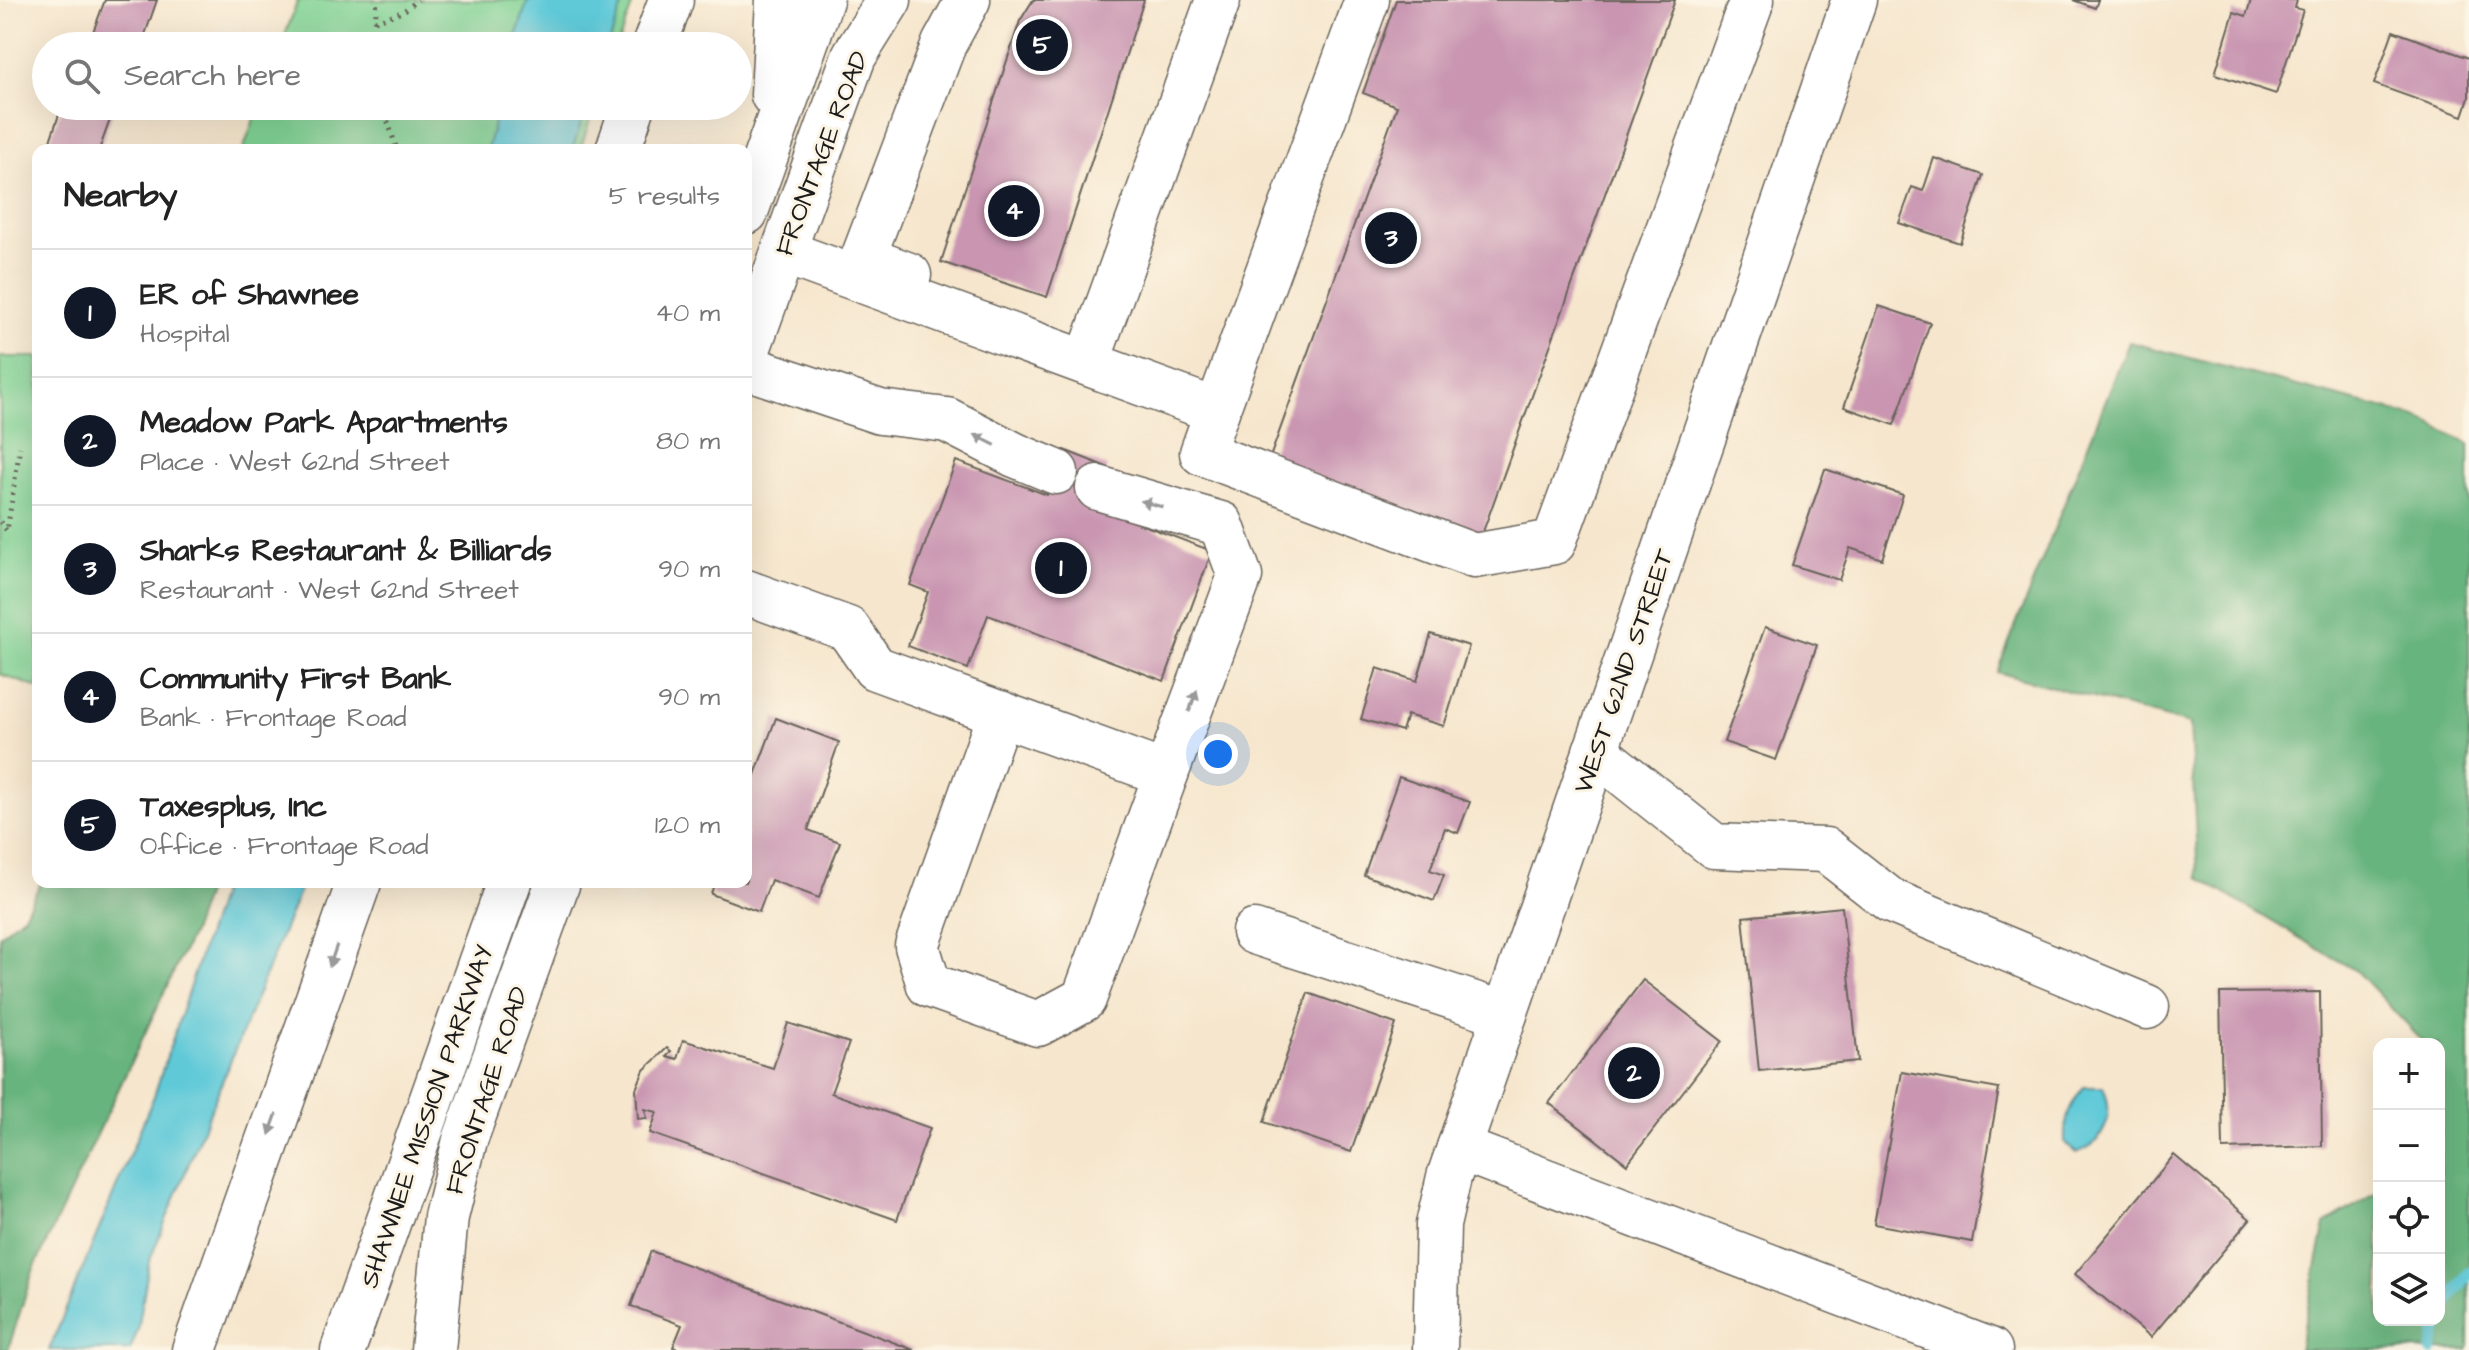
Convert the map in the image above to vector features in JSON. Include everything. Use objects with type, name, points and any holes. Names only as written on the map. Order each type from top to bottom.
[{"type":"main road","points":[[659,32],[671,0]]},
{"type":"main road","points":[[770,146],[778,0]]},
{"type":"main road","points":[[752,196],[821,0]]},
{"type":"main road","name":"FRONTAGE ROAD","points":[[752,339],[854,56],[889,0]]},
{"type":"main road","points":[[968,0],[944,44],[863,258],[1217,411]]},
{"type":"main road","points":[[1091,354],[1218,0]]},
{"type":"main road","points":[[1367,0],[1202,453],[1474,556],[1554,542],[1752,0]]},
{"type":"main road","name":"WEST 62ND STREET","points":[[1435,1350],[1438,1225],[1449,1177],[1854,0]]},
{"type":"main road","points":[[620,144],[628,120]]},
{"type":"main road","points":[[784,252],[1091,354]]},
{"type":"main road","points":[[752,369],[880,412],[947,420],[1056,472]]},
{"type":"main road","points":[[1000,713],[917,946],[929,985],[1038,1024],[1084,999],[1240,576],[1221,524],[1098,488]]},
{"type":"main road","points":[[752,594],[848,629],[875,668],[1166,774]]},
{"type":"main road","points":[[1595,751],[1714,846],[1826,850],[1891,901],[2147,1007]]},
{"type":"main road","points":[[194,1350],[357,888]]},
{"type":"main road","name":"SHAWNEE MISSION PARKWAY","points":[[343,1350],[507,888]]},
{"type":"main road","name":"FRONTAGE ROAD","points":[[433,1350],[446,1217],[465,1140],[556,888]]},
{"type":"main road","points":[[1254,932],[1505,1014]]},
{"type":"main road","points":[[1459,1148],[1990,1350]]},
{"type":"path","points":[[374,32],[377,0]]},
{"type":"path","points":[[375,21],[402,12],[418,0]]},
{"type":"path","points":[[387,120],[395,144]]},
{"type":"path","points":[[0,522],[7,531],[20,447]]},
{"type":"green space","points":[[298,0],[634,0],[622,32],[286,32]]},
{"type":"green space","points":[[254,120],[590,120],[582,144],[245,144]]},
{"type":"green space","points":[[2129,342],[2420,418],[2469,444],[2467,1350],[2299,1350],[2325,1224],[2373,1195],[2373,1326],[2445,1326],[2445,1038],[2419,1038],[2356,971],[2198,878],[2190,724],[1997,672]]},
{"type":"green space","points":[[0,357],[32,357],[32,686],[0,674]]},
{"type":"green space","points":[[38,888],[208,888],[192,933],[33,1271],[8,1350],[0,1350],[0,935],[24,915]]},
{"type":"water","points":[[528,0],[624,0],[613,32],[518,32]]},
{"type":"water","points":[[494,120],[582,120],[574,144],[488,144]]},
{"type":"water","points":[[222,888],[301,888],[149,1262],[138,1330],[130,1350],[49,1350],[154,1096]]},
{"type":"water","points":[[2084,1087],[2103,1087],[2108,1117],[2095,1142],[2076,1153],[2065,1142],[2066,1126],[2072,1106]]},
{"type":"building","points":[[105,0],[157,0],[146,32],[93,32]]},
{"type":"building","points":[[1033,0],[1144,0],[1047,297],[941,262],[1020,21]]},
{"type":"building","points":[[1396,0],[1675,0],[1480,540],[1268,463],[1397,106],[1363,93]]},
{"type":"building","points":[[2073,0],[2098,0],[2095,8]]},
{"type":"building","points":[[2251,0],[2297,0],[2295,8],[2303,10],[2276,94],[2215,74],[2234,12],[2246,16]]},
{"type":"building","points":[[2393,31],[2469,58],[2469,98],[2463,116],[2374,84]]},
{"type":"building","points":[[57,120],[110,120],[101,144],[58,144],[50,141]]},
{"type":"building","points":[[1934,158],[1983,175],[1960,243],[1899,223],[1912,187],[1923,191]]},
{"type":"building","points":[[1879,306],[1930,323],[1894,425],[1844,407]]},
{"type":"building","points":[[1064,450],[1107,467],[1092,506],[1212,551],[1164,681],[988,615],[968,669],[908,646],[928,592],[910,585],[956,461],[1047,495]]},
{"type":"building","points":[[1825,469],[1903,495],[1882,559],[1850,548],[1839,580],[1792,565]]},
{"type":"building","points":[[1765,627],[1817,645],[1776,760],[1724,742]]},
{"type":"building","points":[[1431,634],[1469,646],[1444,726],[1407,715],[1402,731],[1361,719],[1377,668],[1417,681]]},
{"type":"building","points":[[776,718],[839,742],[808,830],[840,842],[819,898],[771,880],[759,912],[711,894],[713,888],[752,888],[752,783]]},
{"type":"building","points":[[1399,777],[1470,802],[1458,833],[1445,828],[1430,870],[1444,875],[1434,901],[1364,875]]},
{"type":"building","points":[[1842,907],[1858,1061],[1759,1071],[1743,917]]},
{"type":"building","points":[[1643,980],[1722,1041],[1627,1164],[1549,1103]]},
{"type":"building","points":[[2320,992],[2322,1146],[2223,1149],[2220,993]]},
{"type":"building","points":[[1308,993],[1396,1024],[1351,1152],[1264,1122]]},
{"type":"building","points":[[788,1023],[849,1043],[831,1093],[930,1128],[897,1220],[650,1133],[657,1112],[645,1109],[647,1118],[638,1119],[636,1089],[644,1070],[667,1048],[671,1051],[666,1056],[677,1059],[683,1040],[773,1068]]},
{"type":"building","points":[[1902,1072],[1999,1089],[1972,1242],[1874,1224]]},
{"type":"building","points":[[2174,1155],[2250,1219],[2151,1337],[2075,1274]]},
{"type":"building","points":[[651,1251],[914,1350],[680,1350],[673,1347],[682,1325],[631,1306]]},
{"type":"waterway","points":[[2445,1305],[2469,1273]]},
{"type":"waterway","points":[[2432,1350],[2438,1326]]},
{"type":"place","name":"Taxesplus, Inc","points":[[1042,45]]},
{"type":"place","name":"Community First Bank","points":[[1014,211]]},
{"type":"place","name":"Sharks Restaurant & Billiards","points":[[1391,238]]},
{"type":"place","name":"ER of Shawnee","points":[[1061,568]]},
{"type":"place","name":"Meadow Park Apartments","points":[[1634,1073]]}]
